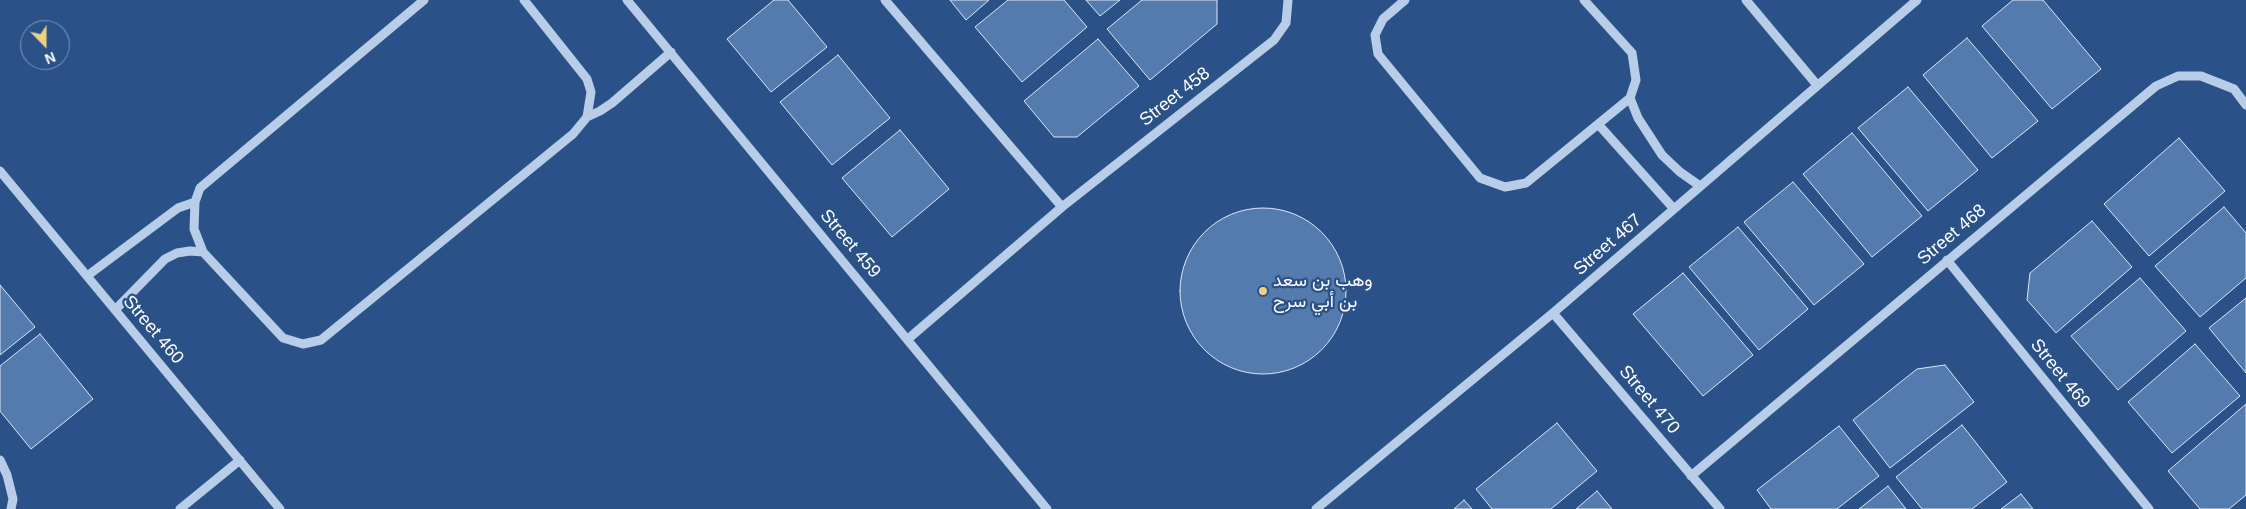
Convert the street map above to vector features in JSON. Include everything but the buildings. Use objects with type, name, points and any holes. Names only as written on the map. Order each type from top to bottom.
[{"type":"street","points":[[424,0],[200,188],[195,202],[194,229],[203,252],[283,338],[303,344],[321,340],[572,134],[587,117],[612,103],[671,52]]},
{"type":"street","points":[[524,0],[587,79],[590,92],[587,117]]},
{"type":"street","name":"Street 459","points":[[628,0],[1047,509]]},
{"type":"street","points":[[885,0],[1062,207]]},
{"type":"street","name":"Street 458","points":[[908,339],[1062,207],[1274,40],[1286,23],[1288,0]]},
{"type":"street","points":[[1405,0],[1383,19],[1375,35],[1378,54],[1480,178],[1504,187],[1526,184],[1630,98],[1636,80],[1632,53],[1584,0]]},
{"type":"street","points":[[1746,0],[1817,86]]},
{"type":"street","name":"Street 467","points":[[1316,509],[1553,313],[1917,0]]},
{"type":"street","name":"Street 468","points":[[1691,476],[1946,260],[2156,86],[2178,76],[2201,76],[2234,90],[2246,105]]},
{"type":"street","points":[[1630,98],[1638,118],[1662,155],[1680,172],[1700,186]]},
{"type":"street","points":[[1598,124],[1674,209]]},
{"type":"street","name":"Street 460","points":[[0,171],[280,509]]},
{"type":"street","points":[[87,276],[178,208],[195,202]]},
{"type":"street","points":[[115,310],[165,259],[177,253],[203,252]]},
{"type":"street","name":"Street 469","points":[[1946,260],[2149,509]]},
{"type":"street","name":"Street 470","points":[[1553,313],[1720,509]]},
{"type":"street","points":[[0,460],[7,474],[13,499],[11,509]]},
{"type":"street","points":[[180,509],[240,460]]},
{"type":"place","name":"وهب بن سعد بن أبي سرح","points":[[1263,291]]}]
